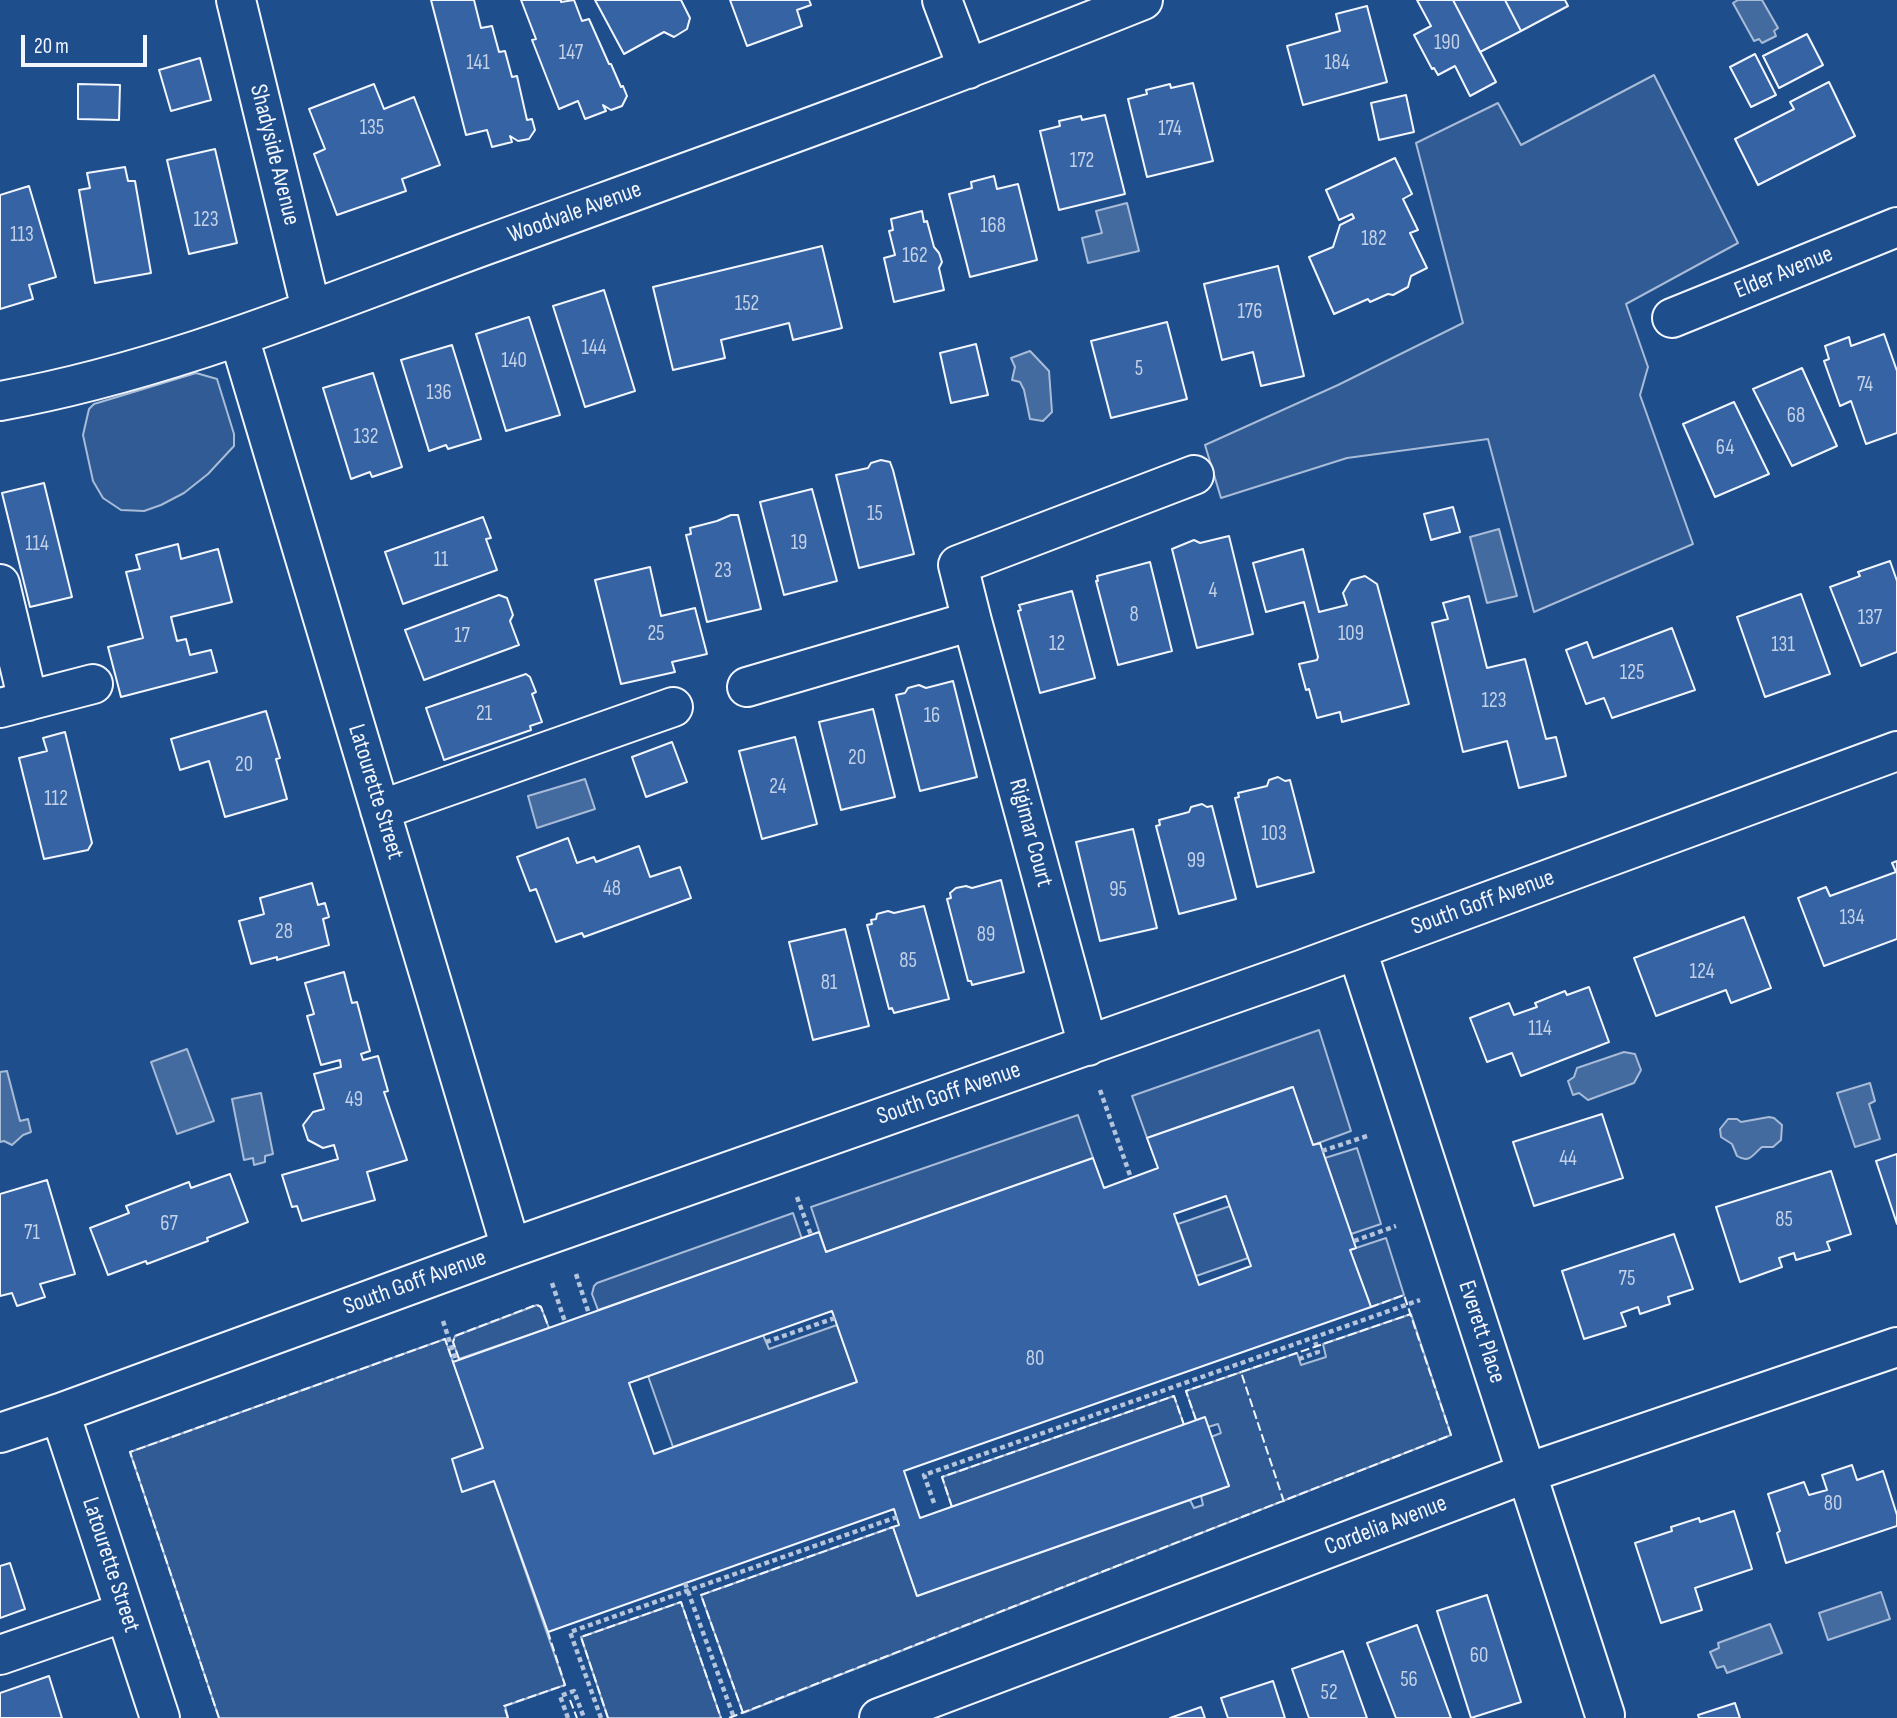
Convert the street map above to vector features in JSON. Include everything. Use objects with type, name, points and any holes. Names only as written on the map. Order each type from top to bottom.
[{"type":"street","name":"Shadyside Avenue","points":[[236,0],[311,309]]},
{"type":"street","points":[[942,0],[968,69]]},
{"type":"street","name":"Woodvale Avenue","points":[[0,401],[62,390],[239,337],[968,69],[1143,0]]},
{"type":"street","name":"Elder Avenue","points":[[1671,318],[1897,227]]},
{"type":"street","name":"Latourette Street","points":[[239,337],[511,1248]]},
{"type":"street","name":"Rigimar Court","points":[[1088,1046],[958,565],[1194,475]]},
{"type":"street","points":[[0,584],[14,704],[93,684]]},
{"type":"street","points":[[747,687],[972,621]]},
{"type":"street","points":[[380,810],[673,707]]},
{"type":"street","name":"South Goff Avenue","points":[[0,1433],[511,1248],[1357,950],[1897,751]]},
{"type":"street","name":"Everett Place","points":[[1357,950],[1605,1715]]},
{"type":"street","name":"Cordelia Avenue","points":[[879,1718],[1527,1473],[1897,1347]]},
{"type":"street","name":"Latourette Street","points":[[60,1413],[160,1718]]},
{"type":"street","points":[[0,1655],[125,1612]]},
{"type":"path","points":[[1100,1090],[1131,1178]]},
{"type":"path","points":[[1322,1151],[1367,1136]]},
{"type":"path","points":[[797,1197],[811,1236]]},
{"type":"path","points":[[1354,1241],[1396,1226]]},
{"type":"path","points":[[576,1274],[589,1314]]},
{"type":"path","points":[[552,1283],[565,1322]]},
{"type":"path","points":[[934,1503],[924,1475],[1420,1300]]},
{"type":"path","points":[[766,1342],[835,1318]]},
{"type":"path","points":[[443,1321],[456,1361]]},
{"type":"path","points":[[1299,1359],[1318,1352],[1314,1337]]},
{"type":"path","points":[[601,1718],[570,1632],[897,1517]]},
{"type":"path","points":[[685,1583],[734,1718]]},
{"type":"path","points":[[568,1718],[560,1696],[575,1691],[584,1718]]},
{"type":"shaded area","points":[[1738,0],[1762,0],[1778,28],[1774,31],[1776,36],[1762,43],[1759,39],[1754,41],[1733,3]]},
{"type":"shaded area","points":[[1654,75],[1738,243],[1626,304],[1648,367],[1640,395],[1693,544],[1534,612],[1488,439],[1347,458],[1221,498],[1205,445],[1338,385],[1463,323],[1416,143],[1498,103],[1521,145]]},
{"type":"shaded area","points":[[1127,203],[1139,251],[1088,263],[1082,238],[1102,233],[1096,211]]},
{"type":"shaded area","points":[[1030,351],[1049,371],[1052,412],[1043,421],[1030,419],[1024,390],[1020,382],[1012,380],[1015,367],[1011,358]]},
{"type":"shaded area","points":[[196,373],[217,379],[234,434],[234,446],[208,474],[184,493],[144,511],[121,510],[103,498],[93,481],[83,435],[89,409],[94,404]]},
{"type":"shaded area","points":[[1499,529],[1517,596],[1487,603],[1470,537]]},
{"type":"shaded area","points":[[585,779],[595,809],[537,828],[528,796]]},
{"type":"shaded area","points":[[1319,1030],[1351,1131],[1313,1145],[1292,1087],[1147,1138],[1132,1096]]},
{"type":"shaded area","points":[[187,1049],[214,1121],[177,1134],[151,1062]]},
{"type":"shaded area","points":[[1624,1052],[1635,1054],[1641,1070],[1634,1083],[1588,1100],[1579,1093],[1573,1095],[1568,1081],[1574,1077],[1577,1068]]},
{"type":"shaded area","points":[[7,1071],[20,1121],[28,1119],[31,1132],[12,1145],[0,1142],[0,1072]]},
{"type":"shaded area","points":[[1870,1083],[1875,1101],[1869,1104],[1880,1139],[1855,1147],[1837,1093]]},
{"type":"shaded area","points":[[261,1093],[273,1154],[265,1156],[265,1162],[254,1165],[253,1158],[244,1160],[232,1099]]},
{"type":"shaded area","points":[[1078,1115],[1093,1158],[826,1252],[811,1207]]},
{"type":"shaded area","points":[[1769,1117],[1782,1125],[1781,1140],[1773,1147],[1762,1147],[1748,1159],[1737,1156],[1732,1144],[1721,1137],[1720,1129],[1728,1119],[1741,1122]]},
{"type":"shaded area","points":[[1357,1148],[1381,1224],[1351,1234],[1325,1158]]},
{"type":"shaded area","points":[[1230,1206],[1248,1258],[1196,1276],[1178,1224]]},
{"type":"shaded area","points":[[793,1213],[802,1239],[598,1310],[592,1294],[597,1283]]},
{"type":"shaded area","points":[[1386,1238],[1404,1295],[1371,1307],[1350,1250]]},
{"type":"shaded area","points":[[537,1305],[541,1307],[549,1328],[459,1359],[453,1342],[455,1336]]},
{"type":"shaded area","points":[[1411,1314],[1451,1435],[743,1713],[701,1595],[893,1527],[917,1596],[1190,1500],[1194,1508],[1203,1505],[1201,1496],[1229,1486],[1211,1437],[1221,1433],[1218,1424],[1208,1427],[1196,1420],[1186,1391],[1297,1353],[1301,1365],[1326,1357],[1323,1344]]},
{"type":"shaded area","points":[[837,1325],[857,1382],[673,1447],[648,1376],[763,1335],[769,1349]]},
{"type":"shaded area","points":[[445,1339],[483,1448],[453,1459],[494,1481],[565,1685],[505,1706],[508,1718],[219,1718],[130,1452]]},
{"type":"shaded area","points":[[1174,1396],[1184,1425],[952,1507],[942,1477]]},
{"type":"shaded area","points":[[1881,1592],[1890,1619],[1828,1640],[1819,1613]]},
{"type":"shaded area","points":[[681,1602],[721,1718],[608,1718],[581,1637]]},
{"type":"shaded area","points":[[1770,1624],[1782,1653],[1727,1673],[1724,1666],[1717,1668],[1710,1652],[1719,1648],[1718,1643]]},
{"type":"building","points":[[431,0],[474,0],[481,28],[492,26],[499,52],[505,51],[512,77],[517,76],[527,120],[532,119],[535,130],[529,139],[518,141],[510,136],[512,142],[492,147],[487,130],[466,135]]},
{"type":"building","points":[[521,0],[574,0],[582,21],[589,19],[609,64],[621,87],[623,86],[627,96],[622,106],[611,110],[603,105],[606,111],[585,119],[578,101],[559,109],[532,40],[536,39]]},
{"type":"building","points":[[595,0],[681,0],[690,18],[687,29],[674,37],[664,32],[624,54]]},
{"type":"building","points":[[730,0],[809,0],[811,5],[797,10],[802,26],[747,46]]},
{"type":"building","points":[[1417,0],[1453,0],[1496,82],[1470,96],[1455,66],[1438,75],[1434,68],[1432,69],[1414,35],[1431,26]]},
{"type":"building","points":[[1453,0],[1505,0],[1521,31],[1480,52]]},
{"type":"building","points":[[1505,0],[1565,0],[1568,6],[1521,31]]},
{"type":"building","points":[[1367,6],[1387,82],[1303,105],[1287,46],[1340,31],[1336,14]]},
{"type":"building","points":[[1807,34],[1823,65],[1779,88],[1763,56]]},
{"type":"building","points":[[1755,54],[1776,95],[1751,107],[1730,67]]},
{"type":"building","points":[[200,58],[211,100],[171,111],[159,70]]},
{"type":"building","points":[[1829,82],[1855,136],[1758,185],[1735,139],[1794,109],[1790,102]]},
{"type":"building","points":[[1193,83],[1213,161],[1147,177],[1128,99],[1147,94],[1146,90],[1170,84],[1171,88]]},
{"type":"building","points":[[78,84],[120,85],[119,120],[78,119]]},
{"type":"building","points":[[374,84],[384,109],[414,97],[440,165],[402,179],[406,191],[337,215],[314,154],[325,149],[309,109]]},
{"type":"building","points":[[1406,95],[1414,132],[1379,140],[1371,103]]},
{"type":"building","points":[[1105,115],[1125,194],[1059,210],[1040,131],[1060,126],[1059,121],[1081,116],[1082,120]]},
{"type":"building","points":[[215,149],[237,243],[189,254],[167,160]]},
{"type":"building","points":[[1395,158],[1412,194],[1403,199],[1418,230],[1410,233],[1427,268],[1411,276],[1408,287],[1393,295],[1388,294],[1370,302],[1368,299],[1334,314],[1309,257],[1333,247],[1340,225],[1354,218],[1352,214],[1339,220],[1326,190]]},
{"type":"building","points":[[125,167],[128,181],[135,181],[151,273],[95,283],[79,190],[90,188],[87,173]]},
{"type":"building","points":[[994,176],[997,189],[1018,184],[1037,260],[970,277],[949,194],[972,188],[971,182]]},
{"type":"building","points":[[29,186],[56,277],[29,285],[33,299],[0,309],[0,195]]},
{"type":"building","points":[[922,211],[924,222],[927,221],[934,247],[942,262],[939,268],[944,290],[894,302],[884,258],[895,255],[889,231],[893,230],[891,219]]},
{"type":"building","points":[[822,246],[842,328],[793,340],[789,323],[721,340],[725,358],[673,370],[653,287]]},
{"type":"building","points":[[1278,266],[1304,376],[1261,386],[1253,352],[1222,360],[1204,284]]},
{"type":"building","points":[[604,290],[635,391],[585,407],[553,306]]},
{"type":"building","points":[[529,317],[560,415],[506,431],[476,334]]},
{"type":"building","points":[[1167,322],[1187,399],[1111,418],[1091,341]]},
{"type":"building","points":[[1884,334],[1897,371],[1897,433],[1866,444],[1851,401],[1840,406],[1824,361],[1829,359],[1825,346],[1849,337],[1851,346]]},
{"type":"building","points":[[976,344],[988,395],[951,403],[940,353]]},
{"type":"building","points":[[452,345],[481,439],[448,449],[446,445],[429,451],[401,360]]},
{"type":"building","points":[[1802,368],[1837,446],[1792,466],[1753,389]]},
{"type":"building","points":[[373,373],[402,467],[372,477],[370,472],[351,479],[323,388]]},
{"type":"building","points":[[1734,402],[1769,474],[1715,497],[1683,424]]},
{"type":"building","points":[[881,460],[890,462],[893,470],[914,554],[859,568],[836,475],[868,468],[871,463]]},
{"type":"building","points":[[44,483],[72,597],[30,607],[2,493]]},
{"type":"building","points":[[812,489],[837,581],[784,595],[760,502]]},
{"type":"building","points":[[1453,507],[1460,532],[1431,540],[1424,514]]},
{"type":"building","points":[[738,515],[761,609],[707,622],[686,535],[691,534],[690,528]]},
{"type":"building","points":[[483,517],[491,538],[486,539],[497,570],[403,604],[385,552]]},
{"type":"building","points":[[1229,536],[1253,634],[1197,648],[1172,549],[1194,540],[1200,543]]},
{"type":"building","points":[[178,544],[181,559],[218,549],[232,602],[171,617],[177,641],[186,639],[190,655],[211,650],[217,672],[121,697],[108,647],[143,638],[126,572],[140,569],[136,555]]},
{"type":"building","points":[[1303,549],[1319,612],[1347,605],[1343,593],[1351,580],[1365,576],[1377,584],[1409,704],[1342,722],[1340,712],[1317,718],[1299,664],[1317,660],[1318,657],[1304,602],[1266,612],[1253,563]]},
{"type":"building","points":[[1890,561],[1897,581],[1897,652],[1861,666],[1830,587],[1860,576],[1858,572]]},
{"type":"building","points":[[1150,562],[1172,651],[1118,665],[1096,581],[1097,576]]},
{"type":"building","points":[[650,567],[661,616],[695,608],[707,654],[672,662],[675,672],[621,684],[595,580]]},
{"type":"building","points":[[1072,591],[1095,678],[1040,693],[1018,611],[1021,610],[1019,605]]},
{"type":"building","points":[[1801,594],[1830,674],[1765,697],[1737,617]]},
{"type":"building","points":[[499,595],[507,598],[513,615],[510,621],[519,645],[424,680],[405,630]]},
{"type":"building","points":[[1469,596],[1487,668],[1525,659],[1546,739],[1556,737],[1566,776],[1519,788],[1507,741],[1463,752],[1432,623],[1448,619],[1443,603]]},
{"type":"building","points":[[1672,628],[1695,690],[1612,718],[1604,698],[1586,704],[1566,650],[1587,642],[1593,658]]},
{"type":"building","points":[[526,674],[536,692],[532,694],[542,722],[530,726],[531,730],[444,760],[426,708]]},
{"type":"building","points":[[953,681],[977,777],[920,791],[896,695],[919,685],[926,688]]},
{"type":"building","points":[[873,709],[895,797],[841,810],[819,722]]},
{"type":"building","points":[[266,711],[280,758],[276,759],[287,799],[225,817],[209,761],[180,770],[171,739]]},
{"type":"building","points":[[65,732],[92,843],[88,850],[44,859],[19,758],[47,751],[43,738]]},
{"type":"building","points":[[795,737],[817,824],[762,839],[739,751]]},
{"type":"building","points":[[672,742],[687,782],[646,797],[632,757]]},
{"type":"building","points":[[1278,777],[1285,781],[1290,780],[1314,872],[1257,887],[1235,798],[1239,797],[1238,793],[1267,786],[1269,780]]},
{"type":"building","points":[[1202,804],[1212,806],[1236,899],[1179,914],[1156,826],[1160,825],[1159,820],[1189,812],[1191,807]]},
{"type":"building","points":[[1133,829],[1157,928],[1100,941],[1076,842]]},
{"type":"building","points":[[568,838],[577,863],[594,857],[596,862],[639,846],[650,877],[680,867],[691,898],[584,937],[582,933],[556,942],[536,889],[530,891],[517,857]]},
{"type":"building","points":[[1897,861],[1897,939],[1824,966],[1798,898],[1826,887],[1830,896],[1896,872],[1892,863]]},
{"type":"building","points":[[1001,880],[1024,972],[972,985],[971,981],[968,981],[947,899],[951,898],[950,893],[956,888],[972,888]]},
{"type":"building","points":[[312,883],[318,905],[325,903],[329,917],[323,919],[329,945],[277,960],[277,957],[251,964],[239,921],[264,914],[260,898]]},
{"type":"building","points":[[924,906],[949,999],[894,1013],[892,1008],[889,1009],[867,925],[872,924],[871,920],[876,919],[877,914]]},
{"type":"building","points":[[1744,917],[1771,988],[1731,1003],[1726,990],[1656,1016],[1634,958]]},
{"type":"building","points":[[845,929],[869,1026],[813,1040],[789,942]]},
{"type":"building","points":[[344,972],[352,1003],[357,1002],[370,1051],[361,1054],[363,1060],[378,1056],[388,1091],[384,1092],[407,1160],[367,1172],[375,1200],[302,1221],[297,1206],[292,1207],[282,1175],[338,1159],[334,1145],[323,1148],[308,1140],[303,1125],[313,1112],[324,1109],[314,1074],[341,1067],[340,1060],[321,1065],[307,1016],[314,1014],[305,983]]},
{"type":"building","points":[[1589,987],[1609,1042],[1521,1076],[1512,1053],[1487,1062],[1470,1018],[1509,1003],[1514,1015],[1537,1007],[1535,1003],[1565,991],[1567,995]]},
{"type":"building","points":[[1293,1087],[1313,1145],[1320,1143],[1356,1248],[1350,1250],[1371,1307],[904,1471],[920,1518],[1205,1417],[1229,1486],[917,1596],[893,1527],[899,1525],[894,1509],[548,1632],[494,1481],[462,1492],[452,1459],[483,1448],[453,1362],[819,1232],[826,1252],[1093,1158],[1104,1188],[1158,1168],[1147,1138]],"holes":[[[1226,1196],[1251,1266],[1199,1285],[1174,1214]],[[832,1311],[857,1382],[654,1454],[629,1383]]]},
{"type":"building","points":[[1602,1114],[1623,1178],[1534,1206],[1513,1142]]},
{"type":"building","points":[[1897,1154],[1897,1224],[1876,1161]]},
{"type":"building","points":[[1831,1171],[1851,1234],[1827,1242],[1830,1250],[1796,1260],[1794,1253],[1779,1258],[1782,1267],[1740,1282],[1716,1207]]},
{"type":"building","points":[[230,1174],[248,1222],[207,1238],[208,1241],[147,1264],[146,1261],[108,1275],[90,1228],[129,1213],[126,1206],[189,1182],[191,1188]]},
{"type":"building","points":[[47,1180],[75,1274],[40,1284],[45,1297],[17,1306],[12,1293],[0,1296],[0,1194]]},
{"type":"building","points":[[1674,1234],[1693,1289],[1668,1297],[1670,1304],[1640,1314],[1638,1307],[1621,1313],[1626,1326],[1584,1339],[1562,1271]]},
{"type":"building","points":[[1852,1465],[1857,1480],[1883,1471],[1897,1515],[1897,1526],[1786,1563],[1777,1533],[1780,1531],[1768,1494],[1804,1482],[1809,1495],[1827,1490],[1822,1475]]},
{"type":"building","points":[[1734,1511],[1752,1569],[1695,1588],[1702,1610],[1661,1623],[1635,1543],[1672,1531],[1671,1527],[1699,1518],[1700,1522]]},
{"type":"building","points":[[10,1563],[25,1609],[0,1618],[0,1566]]},
{"type":"building","points":[[1487,1595],[1521,1702],[1471,1718],[1437,1611]]},
{"type":"building","points":[[1417,1625],[1451,1718],[1396,1718],[1367,1643]]},
{"type":"building","points":[[1343,1651],[1367,1718],[1309,1718],[1292,1669]]},
{"type":"building","points":[[49,1676],[62,1718],[0,1718],[0,1693]]},
{"type":"building","points":[[1273,1681],[1285,1718],[1228,1718],[1221,1698]]},
{"type":"building","points":[[1735,1703],[1740,1718],[1699,1718],[1698,1715]]},
{"type":"building","points":[[1201,1707],[1205,1718],[1170,1718]]},
{"type":"fence","points":[[729,1718],[1451,1435],[1404,1295],[1371,1307]]},
{"type":"fence","points":[[459,1359],[453,1342],[455,1336],[533,1306],[541,1307],[549,1328]]},
{"type":"fence","points":[[1284,1502],[1241,1372],[1411,1314]]},
{"type":"fence","points":[[219,1718],[130,1452],[445,1339],[453,1362]]},
{"type":"fence","points":[[1196,1420],[1186,1391],[1241,1372]]},
{"type":"fence","points":[[952,1507],[942,1477],[1174,1396],[1184,1425]]},
{"type":"fence","points":[[743,1713],[701,1595],[893,1527]]},
{"type":"fence","points":[[608,1718],[581,1637],[681,1602],[721,1718]]},
{"type":"fence","points":[[508,1718],[504,1706],[565,1685],[548,1632]]},
{"type":"fence","points":[[570,1700],[577,1718]]}]
